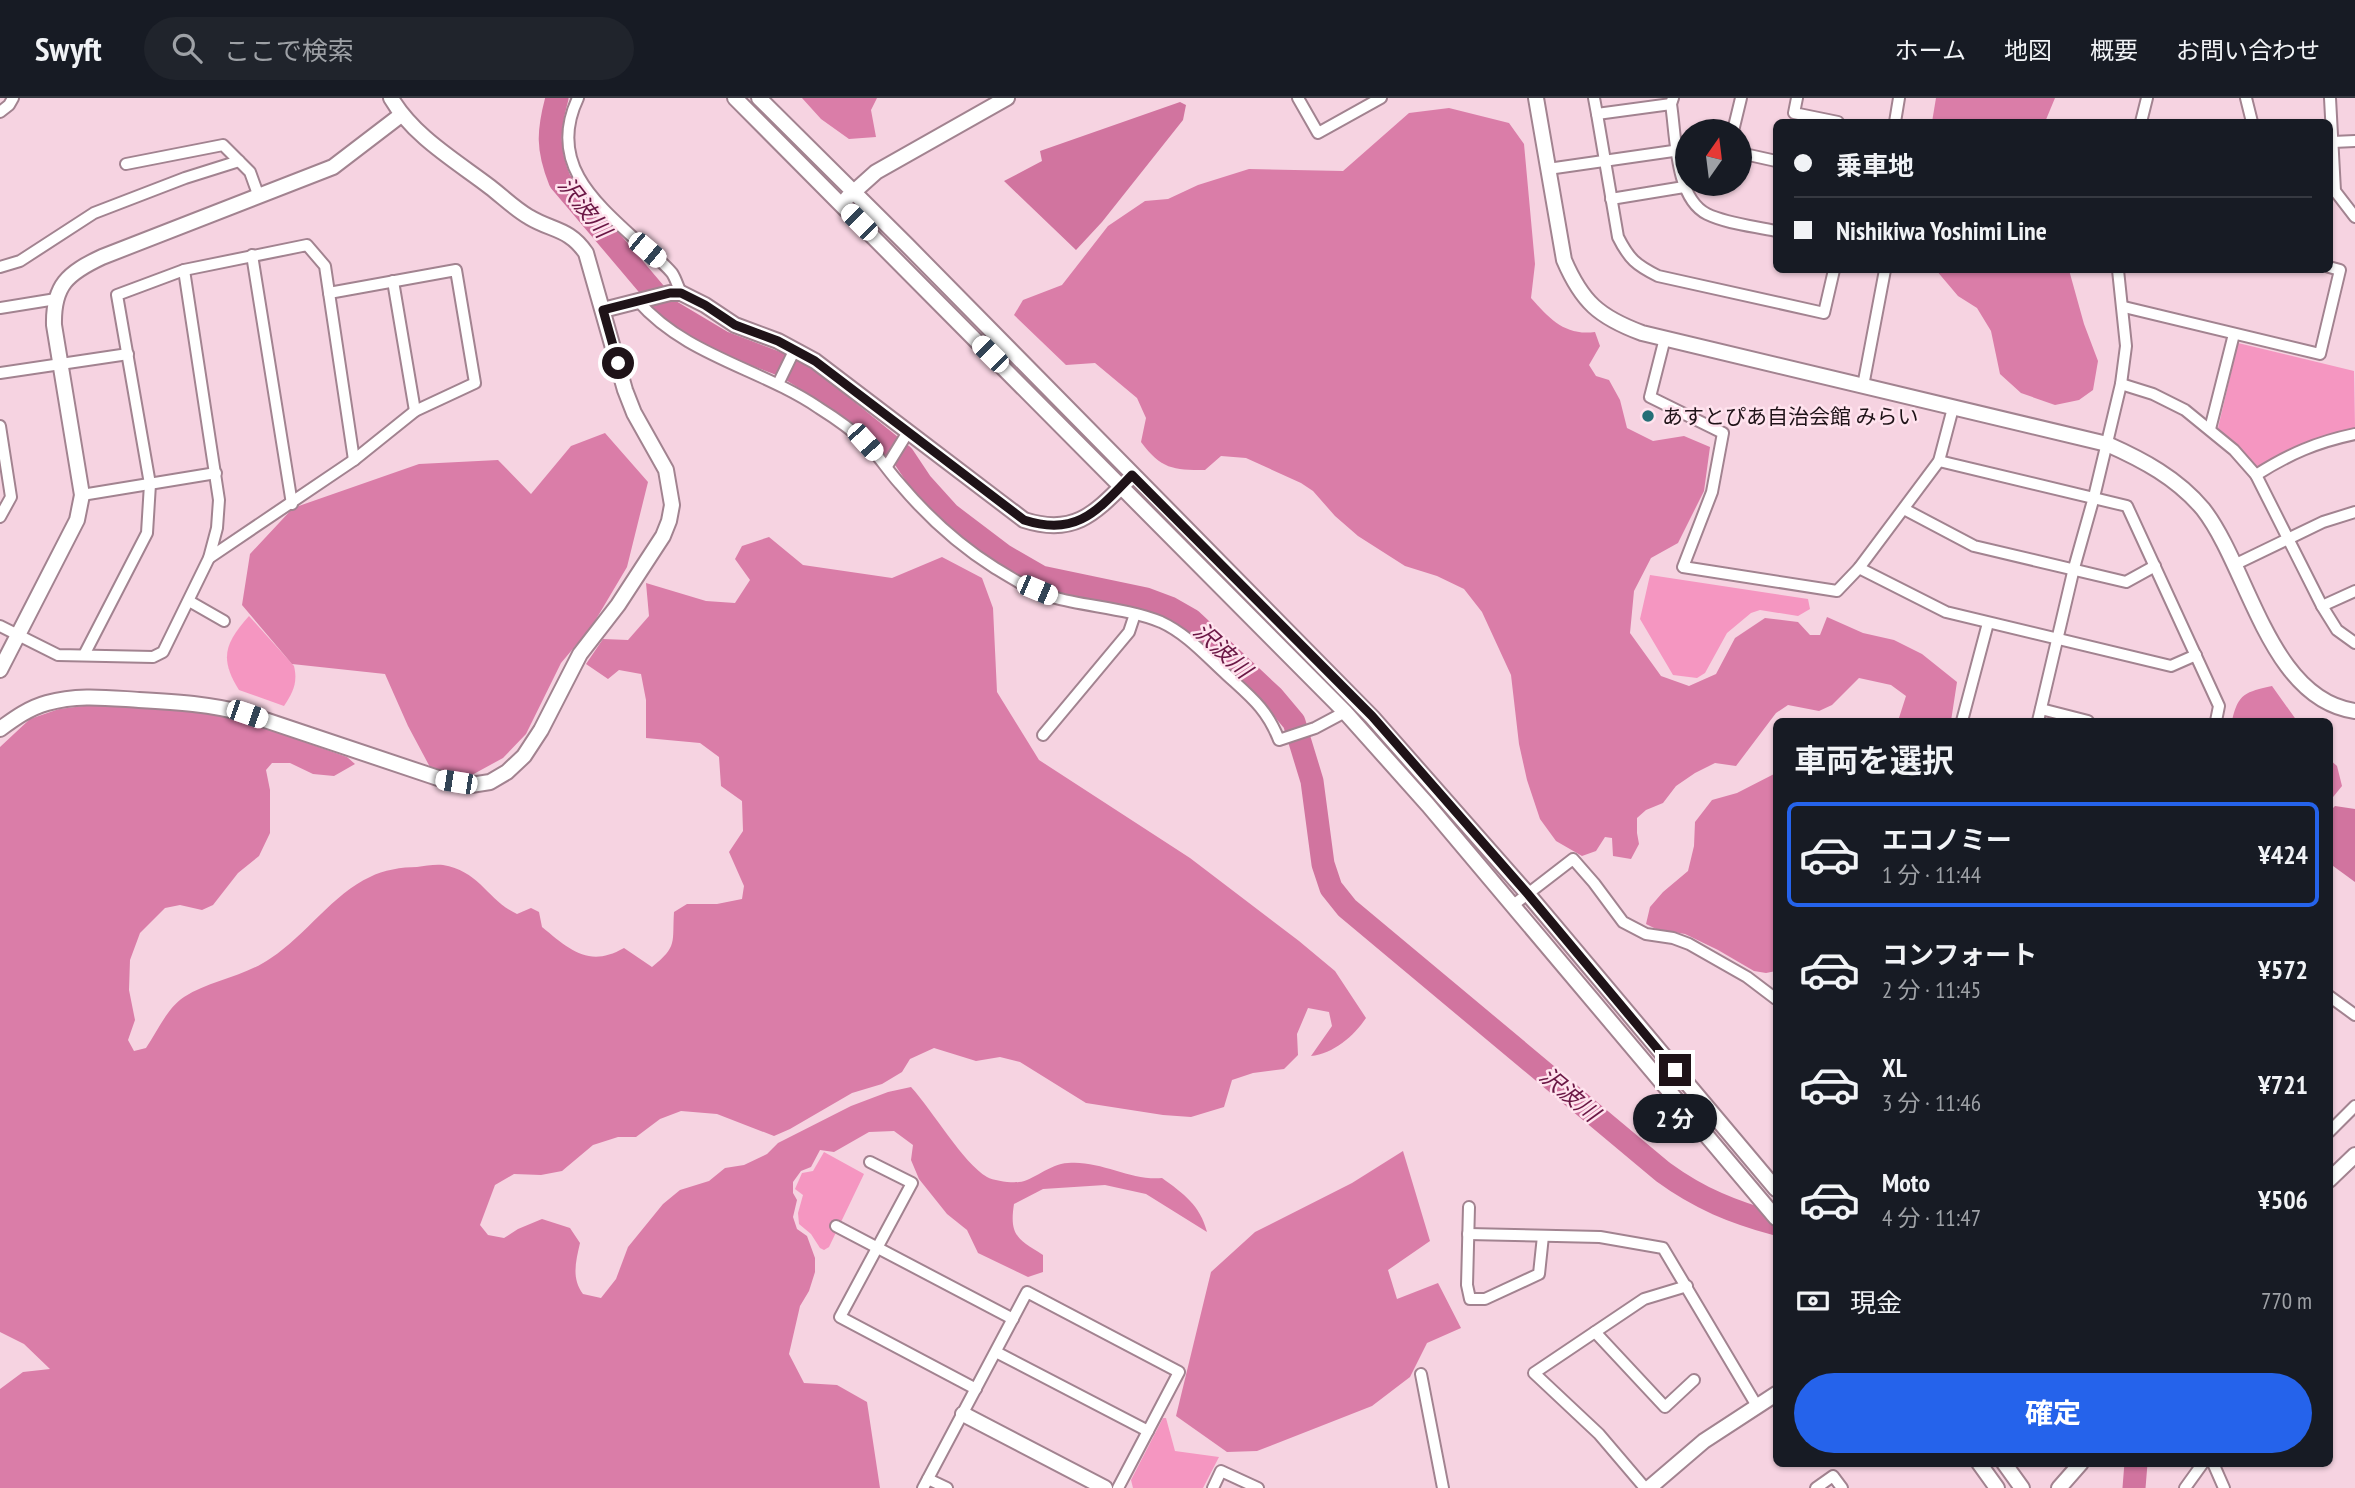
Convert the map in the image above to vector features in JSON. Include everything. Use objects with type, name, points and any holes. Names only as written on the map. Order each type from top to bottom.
[{"type":"street","points":[[0,112],[13,98]]},
{"type":"street","points":[[0,729],[22,713],[47,703],[82,696],[194,703],[247,714],[441,779],[471,785],[490,782],[507,772],[524,756],[541,730],[580,654],[618,605],[663,536],[672,505],[666,470],[634,413],[625,390],[586,253],[578,240],[528,217],[425,138],[401,115],[391,98]]},
{"type":"street","points":[[578,98],[567,134],[575,170],[585,188],[612,218],[672,274],[676,293]]},
{"type":"street","points":[[735,98],[1345,712],[1428,805],[1772,1212]]},
{"type":"street","points":[[759,98],[1372,716],[1527,893],[1773,1185]]},
{"type":"street","points":[[841,203],[876,172],[1007,98]]},
{"type":"street","points":[[1298,98],[1318,133],[1381,98]]},
{"type":"street","points":[[1536,98],[1564,260],[1573,280],[1602,314],[1619,324],[1665,338],[2107,444],[2143,460],[2186,491],[2203,510],[2284,664],[2307,689],[2326,701],[2355,711]]},
{"type":"street","points":[[1594,98],[1618,237],[1626,253],[1637,265],[1658,276],[1824,313],[1833,273]]},
{"type":"street","points":[[1736,119],[1741,98]]},
{"type":"street","points":[[1797,98],[1794,113],[1823,119]]},
{"type":"street","points":[[1896,119],[1899,98]]},
{"type":"street","points":[[2142,119],[2147,98]]},
{"type":"street","points":[[2246,98],[2251,119]]},
{"type":"street","points":[[2330,98],[2331,119]]},
{"type":"street","points":[[1597,114],[1672,101],[1676,119]]},
{"type":"street","points":[[0,670],[77,520],[82,495],[54,326],[56,299],[61,287],[76,270],[103,257],[333,167],[401,115]]},
{"type":"street","points":[[2355,141],[2333,142],[2336,191],[2355,217]]},
{"type":"street","points":[[126,164],[223,145],[250,172],[259,197]]},
{"type":"street","points":[[1548,169],[1675,150]]},
{"type":"street","points":[[1752,156],[1773,160]]},
{"type":"street","points":[[0,267],[20,261],[94,213],[185,178],[239,161]]},
{"type":"street","points":[[1611,199],[1675,188]]},
{"type":"street","points":[[1689,196],[1693,204],[1706,213],[1773,230]]},
{"type":"street","points":[[84,655],[147,533],[150,484],[117,295],[184,270],[306,245],[325,266],[354,460]]},
{"type":"street","points":[[252,255],[292,504]]},
{"type":"street","points":[[2124,307],[2320,354],[2340,270],[2333,268]]},
{"type":"street","points":[[0,626],[58,655],[153,657],[163,652],[209,558],[219,500],[184,270]]},
{"type":"street","points":[[209,558],[354,460],[415,411],[475,383],[456,270],[329,293]]},
{"type":"street","points":[[1863,386],[1884,273]]},
{"type":"street","points":[[2039,718],[2121,384],[2126,346],[2118,273]]},
{"type":"street","points":[[393,281],[415,411]]},
{"type":"street","points":[[603,310],[676,293],[705,305],[735,325],[815,361],[907,435],[1024,520],[1043,526],[1063,526],[1081,519],[1101,507],[1132,475]]},
{"type":"street","points":[[0,308],[56,299]]},
{"type":"street","points":[[640,300],[649,314],[680,338],[704,351],[779,382],[865,442],[889,463],[898,483],[946,531],[993,567],[1024,585],[1051,596],[1135,614],[1162,623],[1184,635],[1250,695],[1270,718],[1279,740],[1315,728],[1345,712]]},
{"type":"street","points":[[2210,429],[2234,334]]},
{"type":"street","points":[[1665,338],[1650,397],[1723,433],[1712,492],[1683,567],[1837,591],[1859,568],[1939,461],[1953,408]]},
{"type":"street","points":[[779,382],[793,353]]},
{"type":"street","points":[[0,373],[128,354]]},
{"type":"street","points":[[2121,384],[2153,394],[2185,410],[2234,450],[2256,475],[2322,606],[2337,630],[2355,643]]},
{"type":"street","points":[[0,426],[11,497],[0,517]]},
{"type":"street","points":[[2256,475],[2282,458],[2321,442],[2355,434]]},
{"type":"street","points":[[889,463],[907,435]]},
{"type":"street","points":[[1939,461],[2127,506],[2219,706],[2217,718]]},
{"type":"street","points":[[82,495],[216,473]]},
{"type":"street","points":[[1904,509],[1974,546],[2126,582],[2155,566]]},
{"type":"street","points":[[2234,565],[2323,522],[2355,512]]},
{"type":"street","points":[[1859,568],[1946,612],[1988,623],[2171,666],[2196,655]]},
{"type":"street","points":[[2322,606],[2355,590]]},
{"type":"street","points":[[189,601],[224,621]]},
{"type":"street","points":[[1043,735],[1129,632],[1135,614]]},
{"type":"street","points":[[1963,718],[1988,623]]},
{"type":"street","points":[[2041,709],[2076,718]]},
{"type":"street","points":[[1512,906],[1573,859],[1623,922],[1646,934],[1689,943],[1746,977],[1773,997]]},
{"type":"street","points":[[2333,999],[2355,1014]]},
{"type":"street","points":[[2333,1128],[2355,1106]]},
{"type":"street","points":[[2333,1176],[2355,1155]]},
{"type":"street","points":[[870,1163],[912,1183],[840,1317],[976,1389]]},
{"type":"street","points":[[1469,1207],[1467,1285],[1470,1299],[1486,1299],[1539,1274],[1543,1236]]},
{"type":"street","points":[[836,1226],[1013,1319]]},
{"type":"street","points":[[1468,1234],[1600,1237],[1663,1248],[1757,1406]]},
{"type":"street","points":[[1687,1286],[1644,1298],[1534,1373],[1599,1434],[1647,1488],[1704,1441],[1773,1396]]},
{"type":"street","points":[[947,1488],[926,1483],[1027,1292],[1179,1372],[1118,1488]]},
{"type":"street","points":[[1595,1332],[1665,1407],[1694,1380]]},
{"type":"street","points":[[996,1352],[1148,1431]]},
{"type":"street","points":[[1421,1374],[1443,1488]]},
{"type":"street","points":[[962,1414],[1105,1488]]},
{"type":"street","points":[[1982,1467],[1997,1488]]},
{"type":"street","points":[[2007,1467],[2022,1488]]},
{"type":"street","points":[[2059,1488],[2077,1467]]},
{"type":"street","points":[[2185,1488],[2200,1467]]},
{"type":"street","points":[[2215,1467],[2224,1488]]},
{"type":"street","points":[[1213,1488],[1221,1471],[1258,1488]]},
{"type":"street","points":[[1816,1488],[1833,1476],[1842,1488]]},
{"type":"shaded area","points":[[802,98],[877,98],[871,110],[876,137],[849,139],[821,119]]},
{"type":"shaded area","points":[[1936,98],[2055,98],[2046,119],[1932,119]]},
{"type":"shaded area","points":[[1180,102],[1186,105],[1183,120],[1102,222],[1076,250],[1004,181],[1042,161],[1040,151]]},
{"type":"shaded area","points":[[1449,108],[1509,123],[1524,144],[1535,264],[1531,298],[1552,319],[1567,329],[1584,333],[1595,332],[1600,346],[1589,365],[1596,376],[1609,380],[1620,400],[1627,428],[1653,441],[1684,436],[1710,447],[1704,491],[1678,543],[1651,558],[1634,591],[1630,633],[1661,676],[1689,686],[1716,674],[1735,638],[1765,618],[1798,622],[1810,635],[1820,635],[1827,617],[1863,633],[1894,640],[1922,654],[1957,682],[1951,718],[1899,718],[1906,696],[1891,685],[1859,678],[1832,705],[1819,711],[1788,705],[1776,713],[1736,766],[1715,763],[1676,786],[1663,803],[1646,810],[1637,818],[1639,844],[1631,859],[1613,856],[1612,838],[1605,837],[1596,851],[1582,856],[1556,841],[1540,819],[1519,744],[1511,675],[1482,612],[1464,589],[1437,576],[1405,566],[1358,536],[1335,516],[1313,491],[1246,458],[1221,456],[1205,470],[1176,468],[1162,463],[1141,442],[1146,418],[1137,398],[1095,363],[1066,365],[1014,315],[1023,300],[1062,285],[1108,226],[1145,201],[1168,199],[1198,185],[1249,169],[1343,171],[1409,113]]},
{"type":"shaded area","points":[[1939,273],[2070,273],[2098,361],[2093,390],[2079,400],[2055,405],[2021,393],[2000,374],[1991,331],[1977,308],[1958,296]]},
{"type":"shaded area","points":[[2238,343],[2354,371],[2355,428],[2305,442],[2257,467],[2218,428]]},
{"type":"shaded area","points":[[605,433],[648,482],[627,567],[592,626],[561,663],[526,734],[503,758],[470,776],[431,769],[385,674],[292,664],[242,605],[250,554],[293,508],[419,464],[498,460],[531,494],[571,446]]},
{"type":"shaded area","points":[[769,537],[803,565],[892,578],[942,557],[982,578],[993,608],[997,692],[1039,760],[1190,858],[1299,941],[1335,971],[1366,1018],[1342,1043],[1327,1052],[1311,1056],[1332,1026],[1329,1012],[1308,1008],[1297,1034],[1298,1055],[1284,1069],[1253,1073],[1232,1080],[1224,1107],[1191,1117],[1086,1103],[1020,1062],[1000,1057],[976,1061],[934,1048],[910,1059],[902,1072],[882,1084],[852,1093],[774,1136],[717,1114],[681,1111],[660,1119],[636,1137],[618,1137],[593,1145],[562,1171],[541,1175],[514,1174],[495,1185],[480,1225],[488,1235],[504,1238],[542,1219],[570,1228],[580,1243],[576,1269],[579,1288],[583,1294],[601,1298],[616,1279],[628,1247],[663,1204],[680,1190],[709,1181],[725,1168],[744,1165],[767,1154],[778,1143],[851,1106],[888,1092],[911,1087],[958,1149],[987,1177],[1019,1182],[1061,1164],[1080,1163],[1139,1176],[1162,1178],[1195,1207],[1207,1232],[1146,1194],[1105,1185],[1043,1189],[1014,1204],[1013,1223],[1017,1236],[1043,1255],[1043,1272],[1028,1277],[978,1253],[967,1230],[947,1214],[919,1179],[911,1160],[913,1145],[894,1131],[869,1132],[834,1152],[820,1150],[811,1167],[801,1171],[793,1182],[793,1193],[797,1200],[793,1217],[797,1229],[807,1236],[815,1258],[815,1272],[809,1291],[800,1306],[789,1354],[804,1383],[837,1385],[867,1402],[880,1488],[0,1488],[0,1389],[23,1372],[50,1369],[24,1344],[0,1332],[0,747],[30,719],[59,709],[108,703],[213,714],[259,726],[347,757],[355,764],[334,776],[313,774],[290,763],[272,763],[266,770],[270,790],[270,833],[259,856],[238,873],[213,905],[202,910],[180,905],[165,908],[140,933],[130,960],[129,990],[135,1020],[128,1040],[134,1051],[146,1048],[167,1014],[184,997],[261,964],[284,949],[344,893],[375,875],[399,868],[443,865],[456,868],[517,914],[531,908],[539,912],[542,927],[580,954],[600,956],[624,948],[652,967],[670,949],[674,912],[687,904],[717,904],[742,899],[744,886],[729,852],[743,831],[742,801],[721,786],[719,757],[700,743],[646,738],[646,700],[641,674],[619,670],[608,679],[586,664],[603,639],[628,640],[649,616],[646,583],[706,601],[735,603],[750,580],[735,559],[742,546]]},
{"type":"shaded area","points":[[1650,575],[1808,599],[1810,609],[1798,616],[1760,610],[1751,613],[1727,633],[1705,673],[1697,678],[1673,675],[1640,619]]},
{"type":"shaded area","points":[[249,616],[294,666],[294,687],[284,706],[239,690],[229,669],[227,660],[230,643]]},
{"type":"shaded area","points":[[2272,686],[2295,718],[2233,718],[2240,699],[2256,690]]},
{"type":"shaded area","points":[[2333,762],[2337,766],[2342,786],[2333,797]]},
{"type":"shaded area","points":[[1773,775],[1773,972],[1766,973],[1754,971],[1685,934],[1656,929],[1646,924],[1650,907],[1688,871],[1694,846],[1695,822],[1712,800],[1737,793]]},
{"type":"shaded area","points":[[2333,808],[2355,809],[2355,882],[2333,866]]},
{"type":"shaded area","points":[[1403,1151],[1430,1241],[1388,1270],[1397,1299],[1438,1283],[1461,1328],[1427,1343],[1410,1377],[1372,1406],[1257,1451],[1227,1452],[1176,1416],[1211,1272],[1255,1232],[1352,1183]]},
{"type":"shaded area","points":[[824,1152],[864,1174],[829,1247],[824,1250],[799,1224],[798,1213],[803,1195],[795,1189],[802,1173],[813,1171]]},
{"type":"shaded area","points":[[1163,1418],[1166,1418],[1175,1451],[1219,1457],[1203,1488],[1133,1488],[1131,1480]]},
{"type":"waterway","name":"沢波川","points":[[557,98],[550,140],[560,181],[670,311],[722,342],[785,366],[814,384],[903,456],[921,483],[949,514],[1003,555],[1041,577],[1146,599],[1191,620],[1273,697],[1294,722],[1312,781],[1323,864],[1331,888],[1347,908],[1663,1172],[1717,1204],[1773,1223]]},
{"type":"waterway","name":"沢波川","points":[[2134,1488],[2136,1467]]},
{"type":"place","name":"あすとぴあ自治会館 みらい","points":[[1648,416]]},
{"type":"route","points":[[618,363],[603,310],[670,293],[681,293],[735,325],[778,341],[815,361],[1024,520],[1043,526],[1063,526],[1081,519],[1101,507],[1132,475],[1372,716],[1527,893],[1675,1070]]}]
